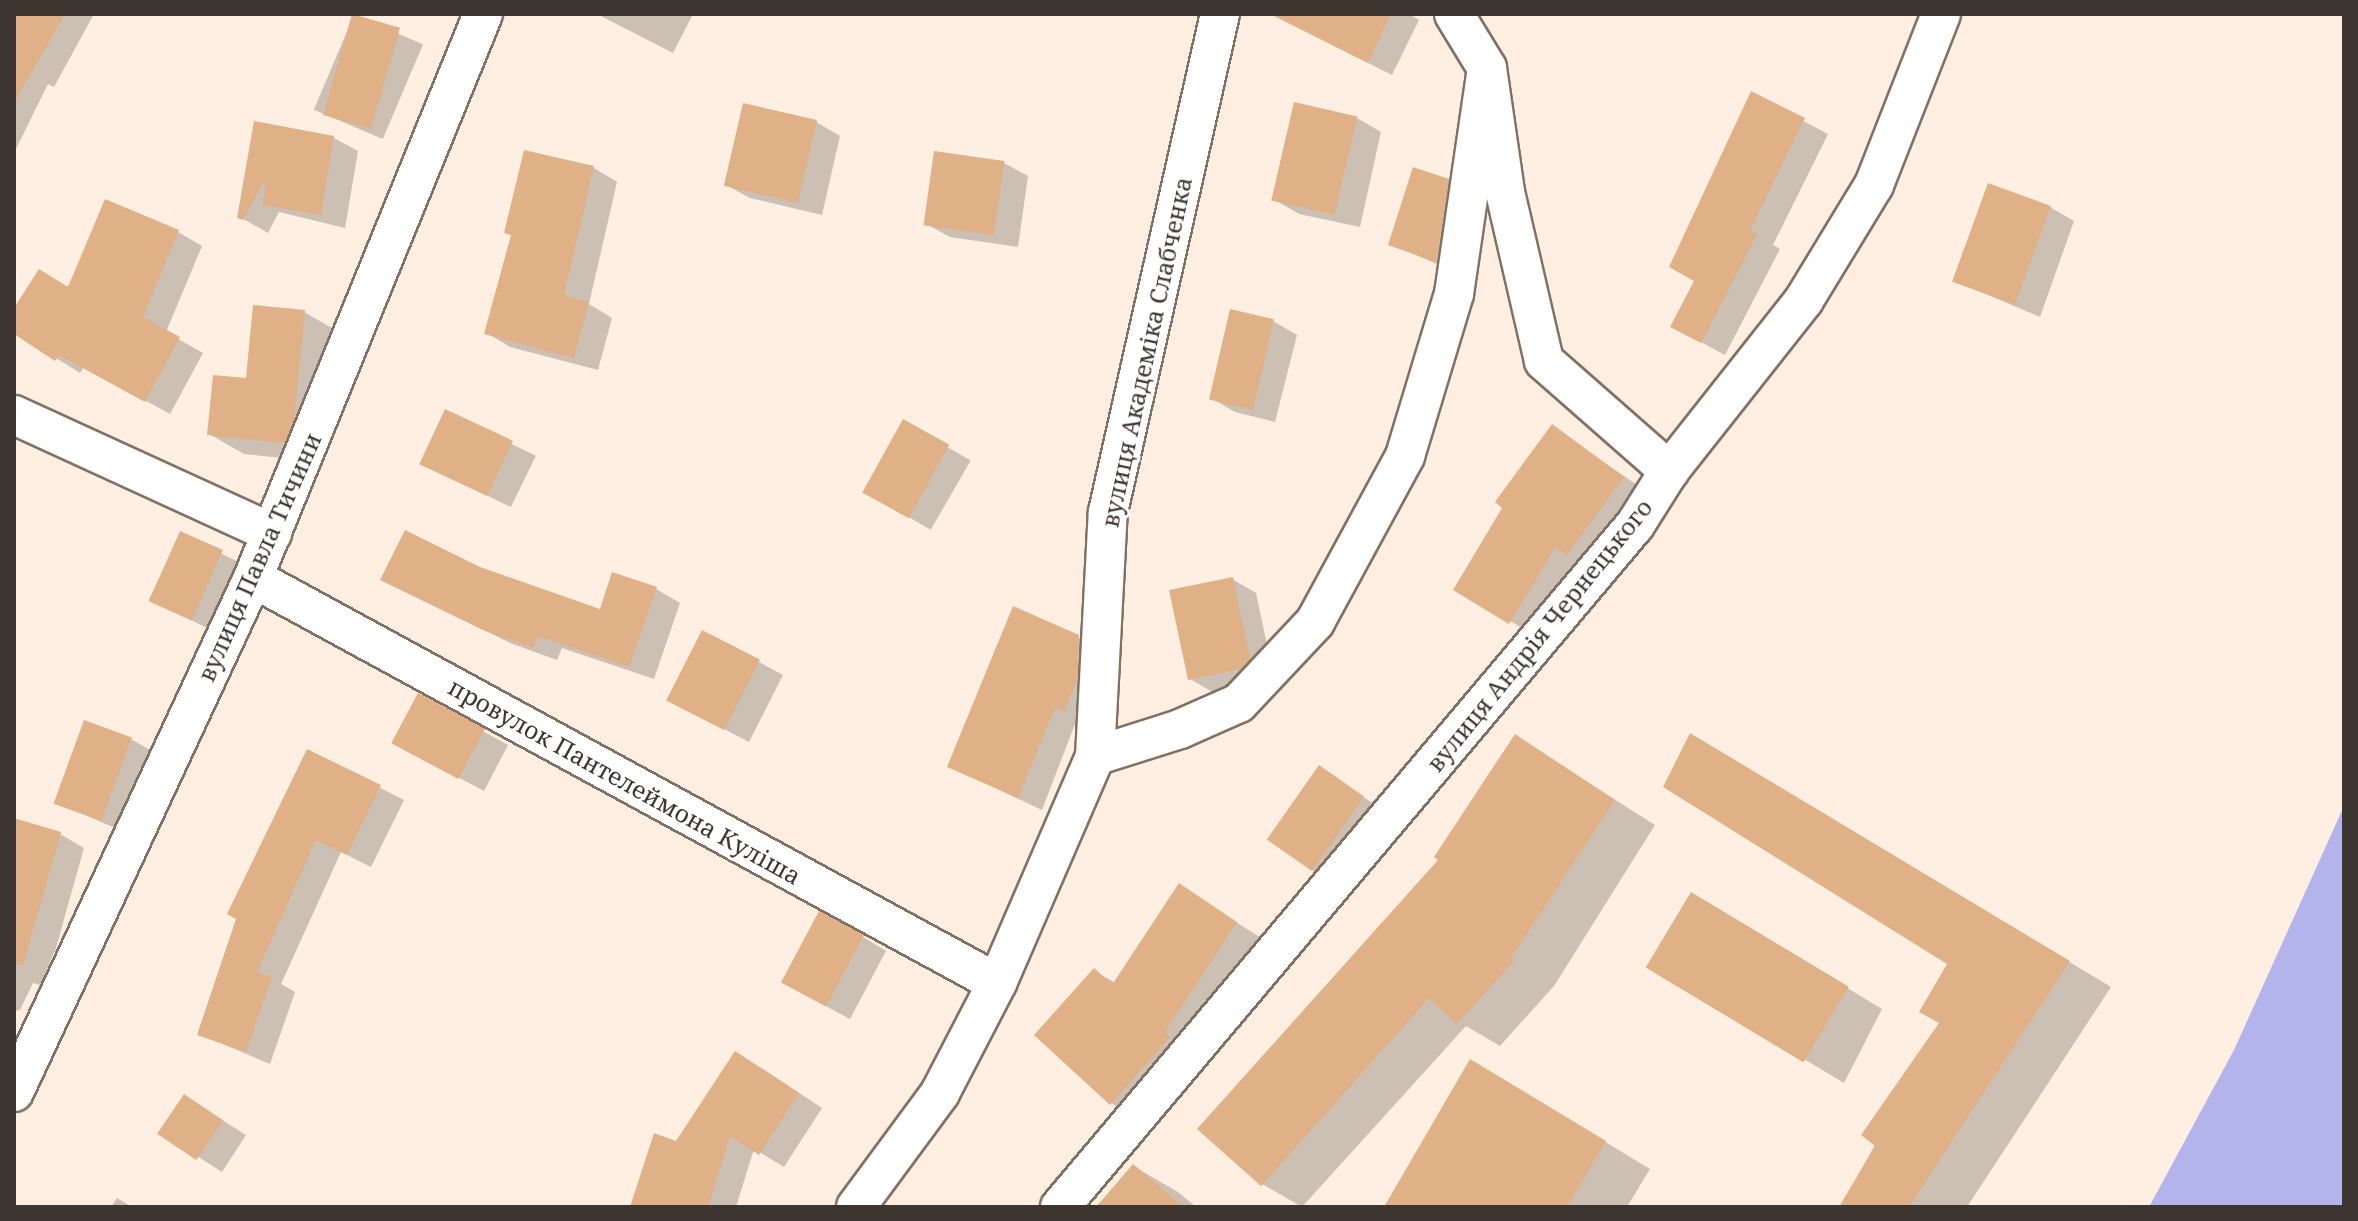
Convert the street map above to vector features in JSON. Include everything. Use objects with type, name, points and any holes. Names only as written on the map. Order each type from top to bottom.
[{"type":"street","name":"вулиця Павла Тичини","points":[[14,1092],[253,578],[483,14]]},
{"type":"street","name":"вулиця Академіка Слабченка","points":[[856,1207],[940,1093],[997,983],[1095,756],[1108,512],[1220,14]]},
{"type":"street","points":[[1454,14],[1487,68],[1505,192],[1544,361],[1669,471]]},
{"type":"street","name":"вулиця Андрія Чернецького","points":[[1060,1207],[1635,525],[1669,471],[1804,300],[1874,185],[1941,14]]},
{"type":"street","points":[[1095,756],[1180,729],[1239,703],[1315,622],[1405,456],[1454,294],[1487,68]]},
{"type":"street","points":[[14,415],[272,533]]},
{"type":"street","name":"провулок Пантелеймона Куліша","points":[[253,578],[997,983]]},
{"type":"water","points":[[2344,806],[2344,1207],[2149,1207],[2234,1050]]},
{"type":"building","points":[[14,14],[65,14],[14,103]]},
{"type":"building","points":[[352,14],[400,28],[371,129],[323,115]]},
{"type":"building","points":[[1270,14],[1391,14],[1368,63]]},
{"type":"building","points":[[1751,91],[1805,118],[1750,230],[1757,234],[1701,343],[1670,327],[1694,281],[1669,267]]},
{"type":"building","points":[[1294,102],[1357,117],[1335,215],[1271,200]]},
{"type":"building","points":[[743,103],[817,120],[798,203],[724,186]]},
{"type":"building","points":[[254,121],[334,136],[321,215],[263,205],[266,178],[243,220],[237,218]]},
{"type":"building","points":[[524,150],[594,166],[564,295],[589,302],[574,358],[484,334],[511,235],[504,233]]},
{"type":"building","points":[[934,151],[1004,161],[994,235],[924,225]]},
{"type":"building","points":[[1413,167],[1449,179],[1436,262],[1388,245]]},
{"type":"building","points":[[1988,183],[2051,206],[2015,305],[1952,282]]},
{"type":"building","points":[[105,199],[179,230],[143,317],[180,337],[145,402],[59,355],[55,361],[14,334],[14,308],[39,269],[68,287]]},
{"type":"building","points":[[253,305],[305,310],[294,420],[284,443],[207,435],[213,375],[246,378]]},
{"type":"building","points":[[1230,309],[1274,319],[1253,410],[1209,400]]},
{"type":"building","points":[[445,409],[513,441],[487,496],[419,464]]},
{"type":"building","points":[[903,419],[949,445],[909,518],[862,492]]},
{"type":"building","points":[[1552,424],[1624,477],[1567,555],[1556,547],[1509,624],[1453,590],[1502,508],[1495,502]]},
{"type":"building","points":[[405,530],[480,567],[600,609],[612,572],[657,587],[629,667],[538,636],[533,648],[483,630],[380,580]]},
{"type":"building","points":[[180,531],[223,550],[192,620],[149,601]]},
{"type":"building","points":[[1233,577],[1250,659],[1240,669],[1188,680],[1169,590]]},
{"type":"building","points":[[1013,606],[1079,635],[1077,681],[1064,712],[1055,708],[1018,798],[947,767]]},
{"type":"building","points":[[702,630],[760,660],[724,730],[666,700]]},
{"type":"building","points":[[418,693],[485,729],[458,779],[391,743]]},
{"type":"building","points":[[84,720],[132,737],[101,821],[54,804]]},
{"type":"building","points":[[1690,733],[2070,961],[1909,1207],[1839,1207],[1875,1146],[1861,1135],[1939,1023],[1919,1012],[1947,964],[1663,787]]},
{"type":"building","points":[[1515,734],[1615,800],[1511,958],[1514,961],[1457,1024],[1429,998],[1261,1186],[1197,1129],[1438,860],[1434,857]]},
{"type":"building","points":[[307,749],[381,785],[347,855],[316,840],[257,972],[272,977],[246,1052],[197,1035],[236,919],[227,914]]},
{"type":"building","points":[[1319,765],[1364,797],[1312,871],[1267,840]]},
{"type":"building","points":[[14,818],[61,832],[23,965],[14,964]]},
{"type":"building","points":[[1179,883],[1237,922],[1165,1032],[1170,1037],[1110,1105],[1034,1035],[1094,968],[1112,985]]},
{"type":"building","points":[[1691,892],[1849,987],[1803,1062],[1646,967]]},
{"type":"building","points":[[819,911],[864,935],[826,1006],[781,983]]},
{"type":"building","points":[[735,1051],[799,1093],[759,1155],[730,1136],[708,1207],[630,1207],[654,1133],[676,1141]]},
{"type":"building","points":[[1470,1059],[1606,1141],[1567,1207],[1384,1207]]},
{"type":"building","points":[[184,1094],[223,1120],[196,1160],[157,1134]]},
{"type":"building","points":[[1133,1164],[1184,1207],[1096,1207]]}]
